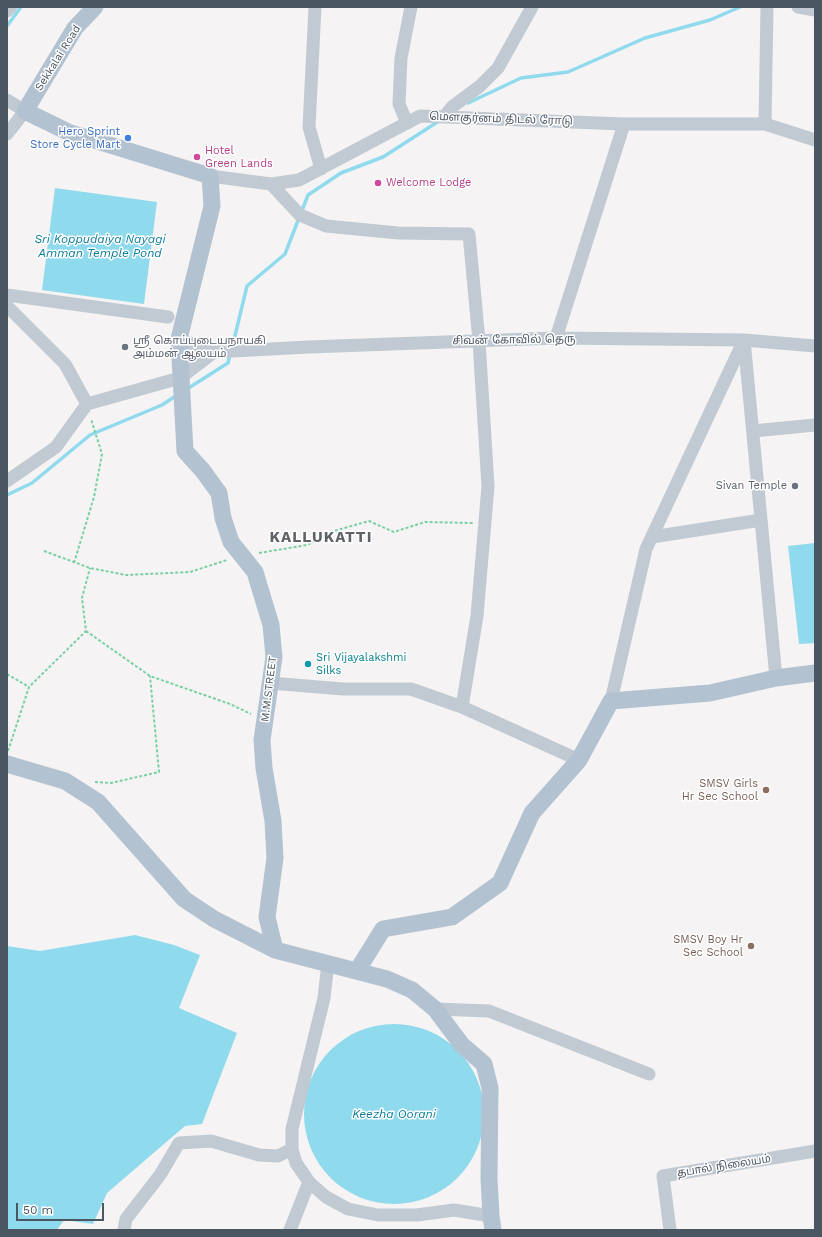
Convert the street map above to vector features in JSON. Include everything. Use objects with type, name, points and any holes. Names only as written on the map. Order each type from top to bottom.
[{"type":"main road","name":"Sekkalai Road","points":[[25,112],[75,28],[95,7]]},
{"type":"main road","name":"மௌகுர்னம் திடல் ரோடு","points":[[25,112],[68,132],[210,176]]},
{"type":"main road","name":"M.M.STREET","points":[[210,176],[212,206],[179,339],[185,450],[219,493],[223,518],[231,542],[255,572],[271,625],[274,657],[262,740],[264,768],[273,821],[275,858],[267,917],[276,950]]},
{"type":"main road","points":[[357,971],[383,929],[452,917],[500,883],[532,813],[579,760],[611,701],[710,693],[776,678],[815,673]]},
{"type":"main road","points":[[7,764],[65,781],[98,802],[184,899],[214,919],[276,950],[387,979],[412,990],[435,1009],[462,1045],[484,1064],[490,1088],[490,1179],[492,1223]]},
{"type":"street","points":[[7,12],[11,7]]},
{"type":"street","points":[[314,7],[309,127],[321,169]]},
{"type":"street","points":[[407,123],[399,104],[401,58],[410,7]]},
{"type":"street","points":[[444,117],[452,107],[480,86],[498,68],[532,7]]},
{"type":"street","points":[[765,124],[768,7]]},
{"type":"street","points":[[798,7],[815,10]]},
{"type":"street","points":[[7,100],[25,112],[7,134]]},
{"type":"street","name":"மௌகுர்னம் திடல் ரோடு","points":[[210,176],[271,184],[299,180],[420,116],[624,124],[765,124],[815,140]]},
{"type":"street","points":[[556,338],[624,124]]},
{"type":"street","points":[[271,184],[300,215],[326,226],[398,233],[469,234],[479,341],[488,486],[477,616],[462,707]]},
{"type":"street","points":[[7,294],[168,317]]},
{"type":"street","points":[[7,306],[65,364],[87,404]]},
{"type":"street","name":"சிவன் கோவில் தெரு","points":[[214,352],[556,338],[744,340],[815,346]]},
{"type":"street","points":[[179,339],[214,352]]},
{"type":"street","points":[[744,340],[776,678]]},
{"type":"street","points":[[611,701],[646,549],[744,340]]},
{"type":"street","points":[[7,481],[56,448],[87,404],[180,378],[214,352]]},
{"type":"street","points":[[753,431],[815,425]]},
{"type":"street","points":[[652,537],[761,520]]},
{"type":"street","points":[[270,683],[343,690],[411,689],[462,707],[579,760]]},
{"type":"street","points":[[328,963],[324,998],[292,1130],[292,1149],[296,1164],[310,1182],[326,1197],[348,1209],[378,1215],[417,1216],[454,1210],[492,1223]]},
{"type":"street","points":[[435,1009],[489,1012],[649,1074]]},
{"type":"street","points":[[124,1230],[126,1220],[160,1175],[179,1144],[211,1141],[259,1155],[278,1156],[292,1149]]},
{"type":"street","name":"தபால் நிலையம்","points":[[670,1230],[663,1176],[815,1151]]},
{"type":"street","points":[[290,1230],[310,1182]]},
{"type":"path","points":[[74,563],[94,497],[102,454],[87,404]]},
{"type":"path","points":[[44,551],[90,568],[126,575],[190,572],[225,560],[306,545],[334,531],[369,521],[394,532],[425,522],[485,524]]},
{"type":"path","points":[[90,568],[82,598],[86,631],[150,676],[230,704],[265,720]]},
{"type":"path","points":[[7,755],[29,687],[86,631]]},
{"type":"path","points":[[7,674],[29,687]]},
{"type":"path","points":[[88,782],[111,783],[159,772],[150,676]]},
{"type":"water","name":"Sri Koppudaiya Nayagi Amman Temple Pond","points":[[55,188],[157,202],[144,304],[42,290]]},
{"type":"water","points":[[815,543],[815,643],[799,644],[788,546]]},
{"type":"water","points":[[135,935],[174,945],[200,955],[179,1008],[237,1033],[202,1124],[185,1126],[107,1193],[93,1224],[64,1220],[57,1230],[7,1230],[7,946],[40,951]]},
{"type":"water","name":"Keezha Oorani","points":[[403,1024],[412,1025],[437,1034],[458,1050],[474,1071],[483,1096],[483,1132],[474,1157],[458,1178],[437,1194],[429,1197],[412,1203],[385,1204],[376,1203],[351,1194],[337,1184],[324,1171],[314,1157],[305,1132],[304,1105],[305,1096],[314,1071],[324,1057],[337,1044],[351,1034],[376,1025]]},
{"type":"waterway","points":[[7,26],[21,7]]},
{"type":"waterway","points":[[468,103],[521,78],[568,72],[645,38],[710,20],[740,7]]},
{"type":"waterway","points":[[301,213],[308,195],[341,173],[383,157],[439,121]]},
{"type":"waterway","points":[[232,348],[247,286],[285,254],[299,218]]},
{"type":"waterway","points":[[187,389],[228,363],[230,354]]},
{"type":"waterway","points":[[7,495],[32,483],[90,435],[162,405],[177,395]]},
{"type":"place","name":"Hero Sprint Store Cycle Mart","points":[[128,138]]},
{"type":"place","name":"Hotel Green Lands","points":[[197,157]]},
{"type":"place","name":"Welcome Lodge","points":[[378,183]]},
{"type":"place","name":"ஸ்ரீ கொப்புடையநாயகி அம்மன் ஆலயம்","points":[[125,347]]},
{"type":"place","name":"Sivan Temple","points":[[795,486]]},
{"type":"place","name":"Sri Vijayalakshmi Silks","points":[[308,664]]},
{"type":"place","name":"SMSV Girls Hr Sec School","points":[[766,790]]},
{"type":"place","name":"SMSV Boy Hr Sec School","points":[[751,946]]},
{"type":"district","name":"KALLUKATTI","points":[[321,538]]}]
